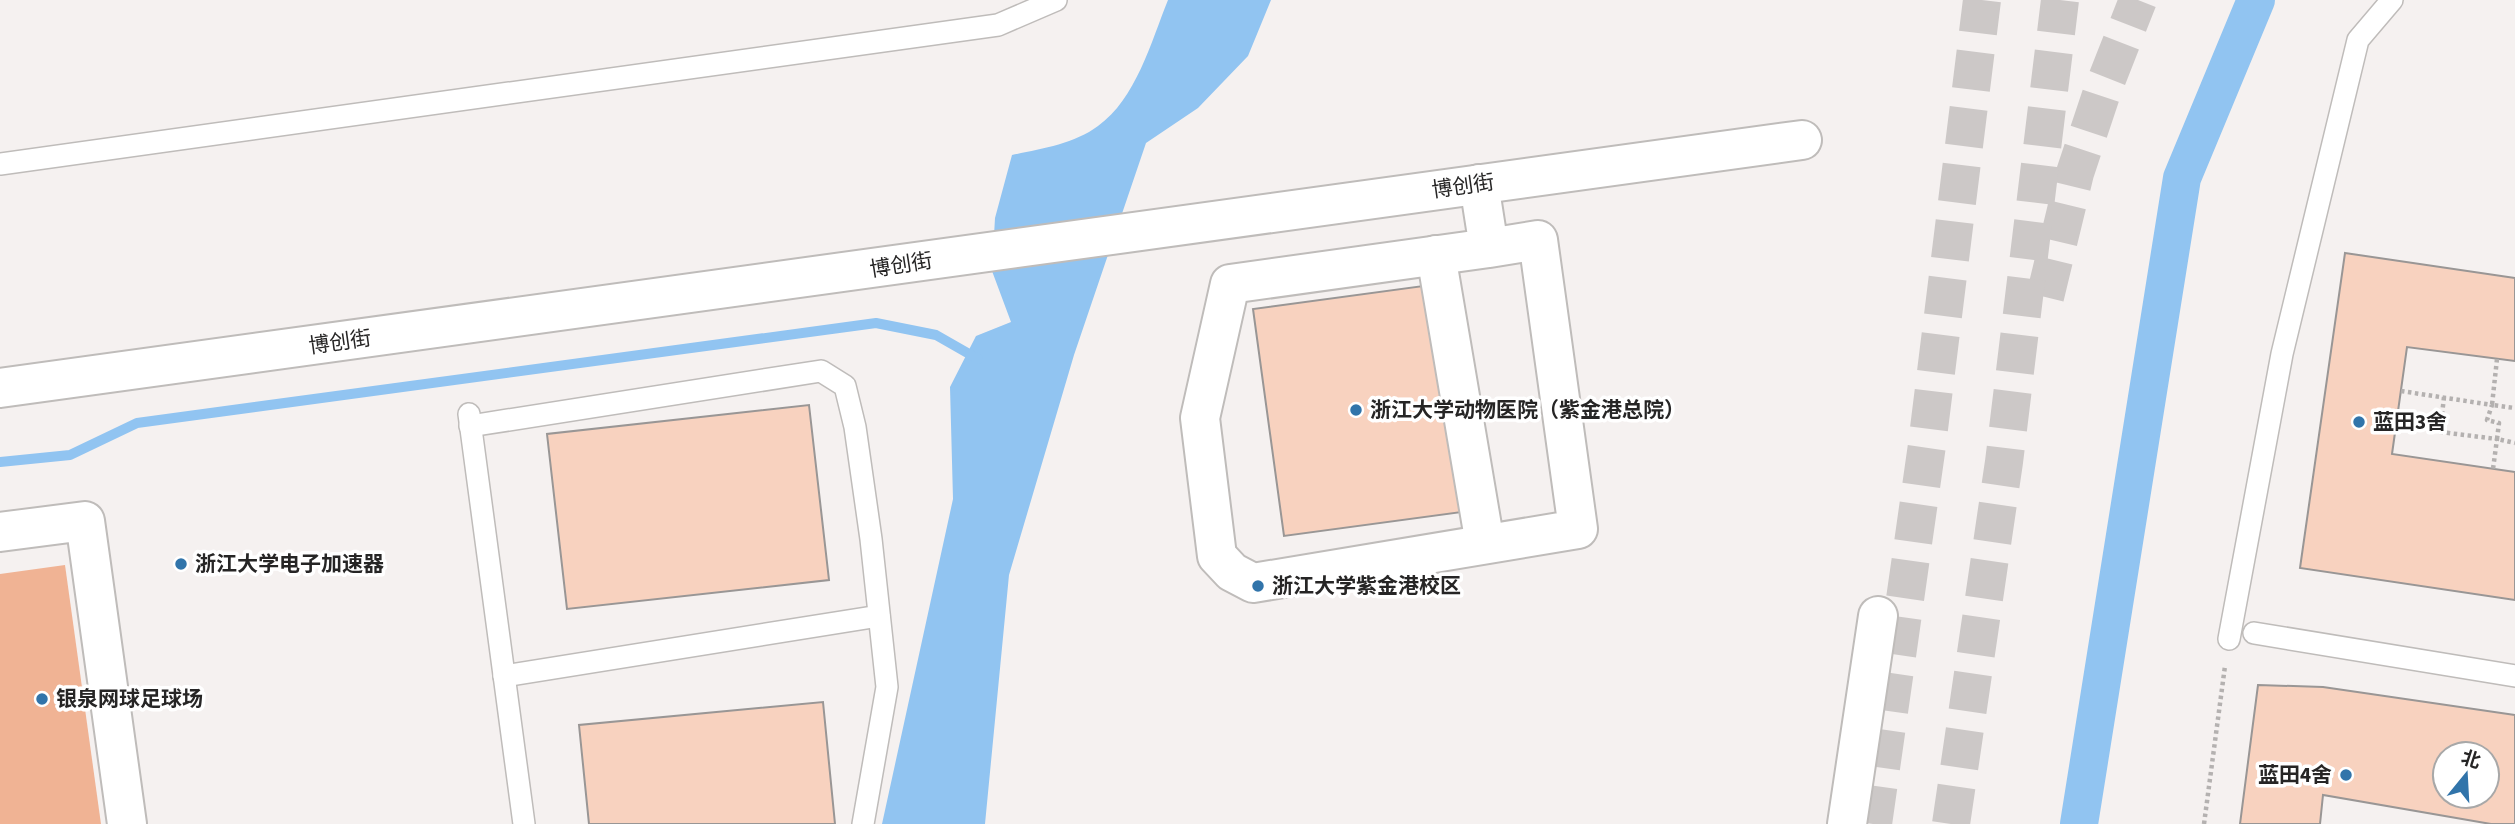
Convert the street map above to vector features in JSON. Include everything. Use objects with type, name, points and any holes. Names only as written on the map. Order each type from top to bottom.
[{"type":"street","name":"博创街","points":[[0,388],[897,267],[963,254],[1802,140]]},
{"type":"street","points":[[1479,184],[1489,248]]},
{"type":"street","points":[[1538,240],[1578,529],[1253,583],[1232,572],[1217,556],[1200,418],[1230,284],[1436,255],[1538,240]]},
{"type":"street","points":[[1436,255],[1485,544]]},
{"type":"street","points":[[0,532],[85,521],[127,824]]},
{"type":"street","points":[[1847,824],[1878,616]]},
{"type":"lane","points":[[0,164],[998,25],[1056,0]]},
{"type":"lane","points":[[2229,639],[2282,354],[2358,40],[2392,0]]},
{"type":"lane","points":[[524,824],[469,420],[821,371],[845,386],[852,413],[887,687],[863,824]]},
{"type":"lane","points":[[504,676],[879,616]]},
{"type":"lane","points":[[2254,633],[2515,676]]},
{"type":"path","points":[[2493,469],[2499,423],[2487,420],[2497,359]]},
{"type":"path","points":[[2401,391],[2515,408]]},
{"type":"path","points":[[2444,397],[2440,432],[2515,443]]},
{"type":"path","points":[[2204,824],[2229,639]]},
{"type":"shaded area","name":"银泉网球足球场","points":[[65,565],[101,824],[0,824],[0,574]]},
{"type":"water","points":[[1168,0],[1271,0],[1248,56],[1198,108],[1146,143],[1074,355],[1009,575],[985,824],[882,824],[953,499],[950,387],[976,336],[1011,322],[992,271],[995,218],[1012,155],[1078,137],[1111,115],[1123,101],[1141,69]]},
{"type":"building","name":"蓝田3舍","points":[[2345,253],[2515,278],[2515,361],[2407,347],[2392,454],[2515,472],[2515,600],[2300,568]]},
{"type":"building","name":"浙江大学动物医院（紫金港总院）","points":[[1423,286],[1462,512],[1284,536],[1253,309]]},
{"type":"building","points":[[809,405],[829,580],[567,609],[547,434]]},
{"type":"building","name":"蓝田4舍","points":[[2258,685],[2323,687],[2515,715],[2515,824],[2491,824],[2323,795],[2320,824],[2240,824]]},
{"type":"building","points":[[823,702],[835,824],[589,824],[579,725]]},
{"type":"waterway","points":[[2079,824],[2182,178],[2256,0]]},
{"type":"waterway","points":[[0,462],[70,455],[137,423],[876,323],[936,335],[978,359]]},
{"type":"tunnel","points":[[1873,824],[1927,445],[1982,0]]},
{"type":"tunnel","points":[[1951,824],[2004,462],[2060,0]]},
{"type":"tunnel","points":[[2045,297],[2075,173],[2103,89],[2138,0]]},
{"type":"place","name":"浙江大学动物医院（紫金港总院）","points":[[1356,410]]},
{"type":"place","name":"蓝田3舍","points":[[2359,422]]},
{"type":"place","name":"浙江大学电子加速器","points":[[181,564]]},
{"type":"place","name":"浙江大学紫金港校区","points":[[1258,586]]},
{"type":"place","name":"银泉网球足球场","points":[[42,699]]},
{"type":"place","name":"蓝田4舍","points":[[2346,775]]}]
